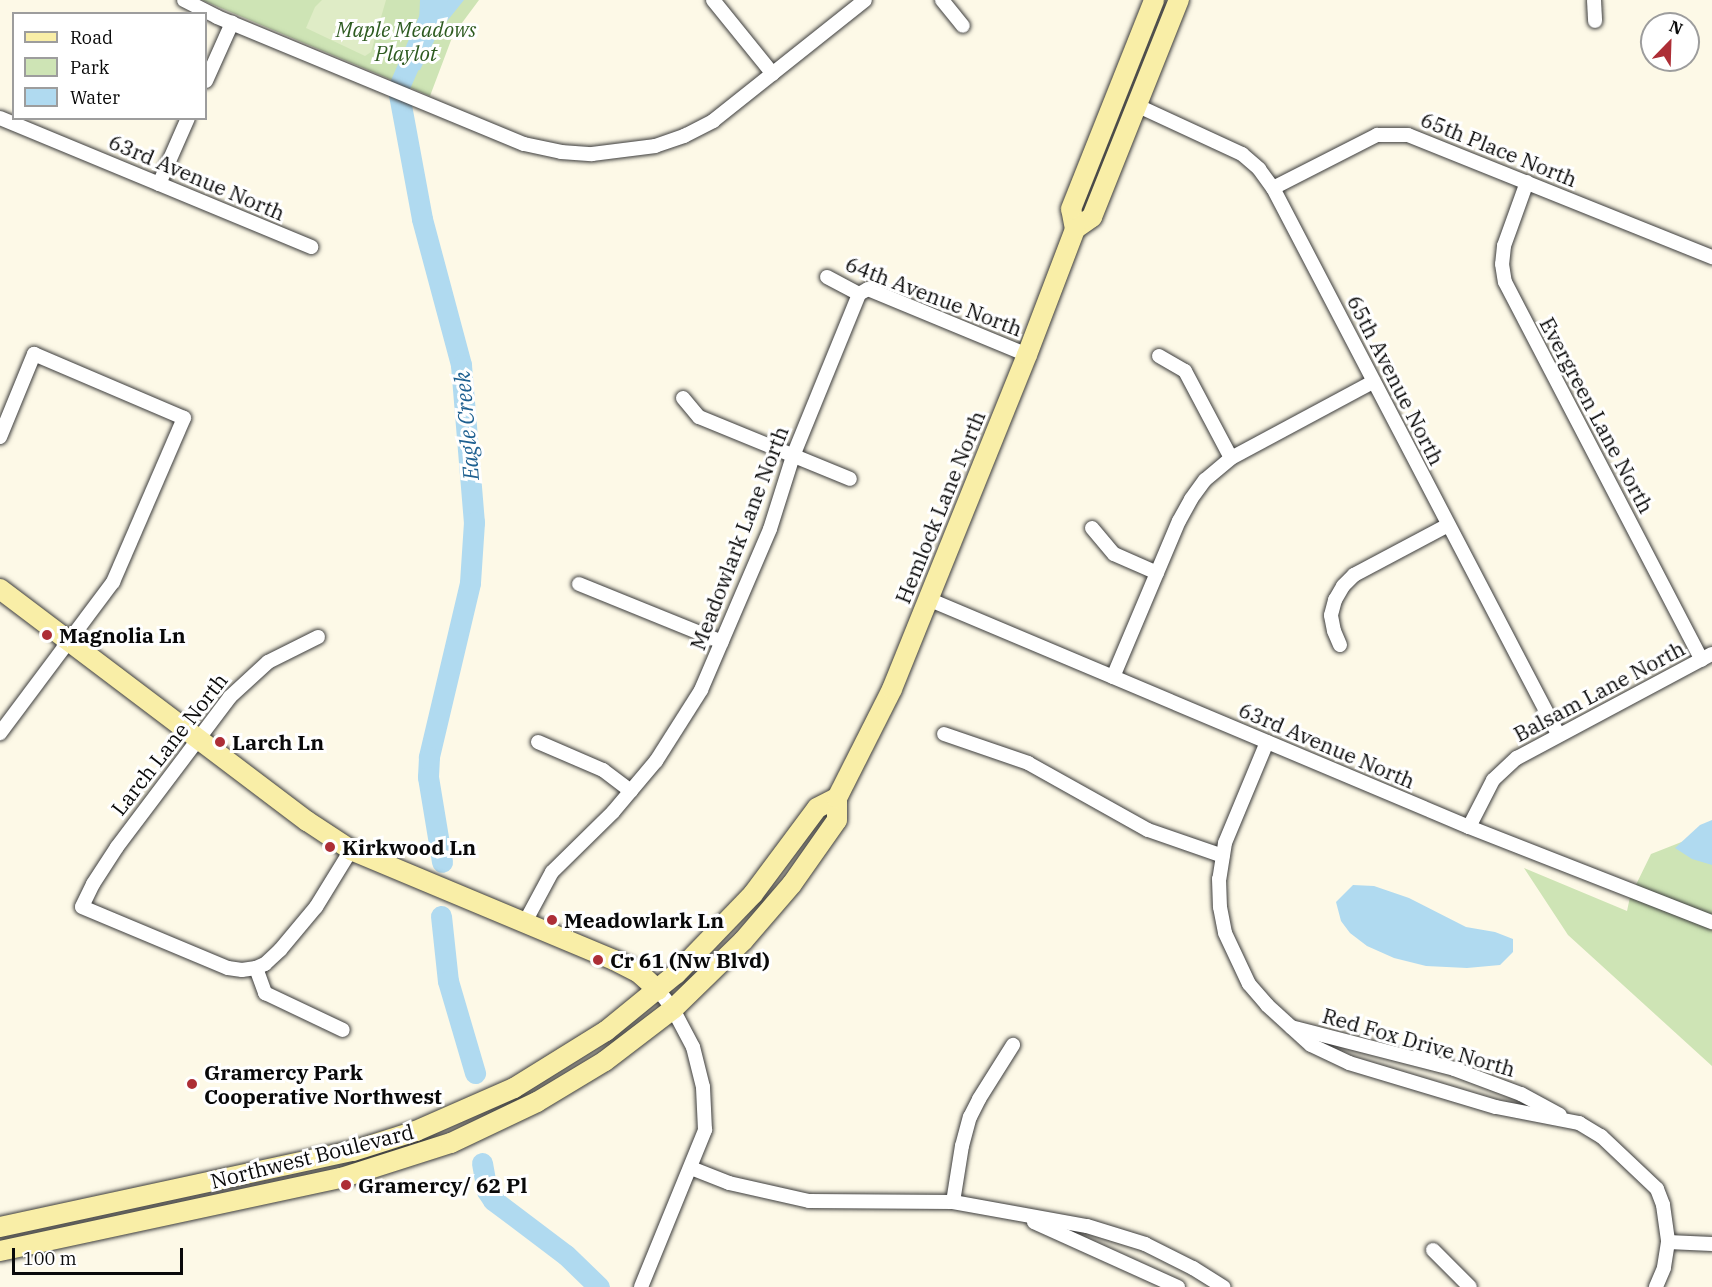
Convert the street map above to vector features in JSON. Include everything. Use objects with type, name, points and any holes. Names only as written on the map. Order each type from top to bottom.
[{"type":"main road","name":"Hemlock Lane North","points":[[673,1009],[744,941],[792,884],[837,820],[837,798],[882,712],[1027,355],[1075,229],[1071,209],[1154,0]]},
{"type":"main road","name":"Hemlock Lane North","points":[[1075,229],[1092,217],[1179,0]]},
{"type":"main road","points":[[0,589],[307,821],[351,850],[627,966],[647,979],[658,990]]},
{"type":"main road","name":"Hemlock Lane North","points":[[658,990],[694,958],[753,894],[817,808],[837,798]]},
{"type":"main road","name":"Northwest Boulevard","points":[[0,1227],[353,1151],[416,1131],[484,1102],[545,1071],[606,1031],[658,990]]},
{"type":"main road","name":"Northwest Boulevard","points":[[0,1251],[330,1181],[420,1155],[474,1133],[557,1091],[632,1042],[673,1009]]},
{"type":"main road","points":[[0,1241],[70,1226],[81,1218],[84,1209]]},
{"type":"street","points":[[184,0],[232,23],[524,144],[561,152],[592,154],[655,146],[684,136],[713,121],[865,0]]},
{"type":"street","points":[[713,0],[773,74]]},
{"type":"street","points":[[942,0],[963,26]]},
{"type":"street","points":[[1594,0],[1595,21]]},
{"type":"street","points":[[207,79],[232,23]]},
{"type":"street","name":"65th Avenue North","points":[[1136,105],[1242,154],[1259,169],[1273,188],[1558,734]]},
{"type":"street","name":"63rd Avenue North","points":[[0,118],[311,247]]},
{"type":"street","points":[[159,184],[188,120]]},
{"type":"street","name":"65th Place North","points":[[1273,188],[1361,141],[1393,133],[1424,140],[1712,257]]},
{"type":"street","name":"Evergreen Lane North","points":[[1527,182],[1504,246],[1502,264],[1505,282],[1707,657]]},
{"type":"street","name":"64th Avenue North","points":[[826,277],[859,294],[868,289],[1027,355]]},
{"type":"street","name":"Meadowlark Lane North","points":[[524,924],[552,872],[631,791],[677,731],[701,690],[770,529],[793,456],[859,294]]},
{"type":"street","points":[[0,437],[34,354],[184,418],[120,568],[105,595],[0,733]]},
{"type":"street","points":[[1159,356],[1185,371],[1231,458]]},
{"type":"street","points":[[1113,677],[1191,499],[1205,480],[1231,458],[1373,382]]},
{"type":"street","points":[[683,398],[699,417],[850,480]]},
{"type":"street","points":[[1340,645],[1331,615],[1335,600],[1343,586],[1354,575],[1448,525]]},
{"type":"street","points":[[1092,528],[1114,554],[1157,573]]},
{"type":"street","points":[[579,584],[722,642]]},
{"type":"street","name":"63rd Avenue North","points":[[928,599],[1469,827],[1712,922]]},
{"type":"street","name":"Larch Lane North","points":[[256,968],[242,970],[228,968],[82,907],[93,884],[117,847],[230,697],[247,678],[268,662],[318,637]]},
{"type":"street","name":"Balsam Lane North","points":[[1469,827],[1484,795],[1504,768],[1558,734],[1707,657]]},
{"type":"street","points":[[944,734],[1028,763],[1148,830],[1222,856]]},
{"type":"street","points":[[538,742],[603,770],[631,791]]},
{"type":"street","name":"Red Fox Drive North","points":[[1267,742],[1233,820],[1222,856],[1220,907],[1225,933],[1235,960],[1249,984],[1311,1045],[1349,1063],[1496,1107],[1567,1119]]},
{"type":"street","points":[[343,1029],[265,993],[256,968],[273,957],[316,907],[351,850]]},
{"type":"street","points":[[640,1287],[705,1130],[703,1086],[693,1047],[673,1009],[658,990]]},
{"type":"street","name":"Red Fox Drive North","points":[[1290,1026],[1454,1069],[1521,1094],[1601,1136],[1657,1189],[1668,1225],[1668,1242],[1664,1268],[1656,1287]]},
{"type":"street","points":[[953,1202],[962,1146],[970,1118],[979,1099],[1013,1045]]},
{"type":"street","points":[[691,1168],[729,1183],[809,1202],[953,1202],[1087,1226],[1145,1244],[1193,1268],[1224,1287]]},
{"type":"street","points":[[1024,1216],[1054,1233],[1178,1287]]},
{"type":"street","points":[[1668,1242],[1712,1244]]},
{"type":"street","points":[[1433,1250],[1470,1287]]},
{"type":"green space","name":"Maple Meadows Playlot","points":[[202,0],[479,0],[453,35],[430,96]]},
{"type":"green space","points":[[322,0],[386,0],[371,52],[365,56],[306,28],[315,7]]},
{"type":"green space","points":[[1712,830],[1712,1066],[1568,935],[1524,868],[1627,911],[1630,897],[1651,854]]},
{"type":"water","points":[[420,0],[464,0],[439,31],[420,70],[405,72],[402,58],[419,24]]},
{"type":"water","points":[[1712,820],[1712,865],[1692,859],[1675,848],[1700,825]]},
{"type":"water","points":[[1353,885],[1374,886],[1409,898],[1466,927],[1495,932],[1513,939],[1513,952],[1500,965],[1467,968],[1426,966],[1394,958],[1367,946],[1350,933],[1341,921],[1336,902]]},
{"type":"waterway","name":"Eagle Creek","points":[[437,0],[398,89],[422,219],[461,365],[474,522],[470,583],[429,757],[428,777],[442,862]]},
{"type":"waterway","name":"Eagle Creek","points":[[441,916],[448,981],[475,1073]]},
{"type":"waterway","name":"Eagle Creek","points":[[482,1163],[487,1191],[493,1200],[566,1255],[599,1287]]},
{"type":"place","name":"Magnolia Ln","points":[[47,635]]},
{"type":"place","name":"Larch Ln","points":[[220,742]]},
{"type":"place","name":"Kirkwood Ln","points":[[330,847]]},
{"type":"place","name":"Meadowlark Ln","points":[[552,920]]},
{"type":"place","name":"Cr 61 (Nw Blvd)","points":[[598,960]]},
{"type":"place","name":"Gramercy Park Cooperative Northwest","points":[[192,1084]]},
{"type":"place","name":"Gramercy/ 62 Pl","points":[[346,1185]]}]
